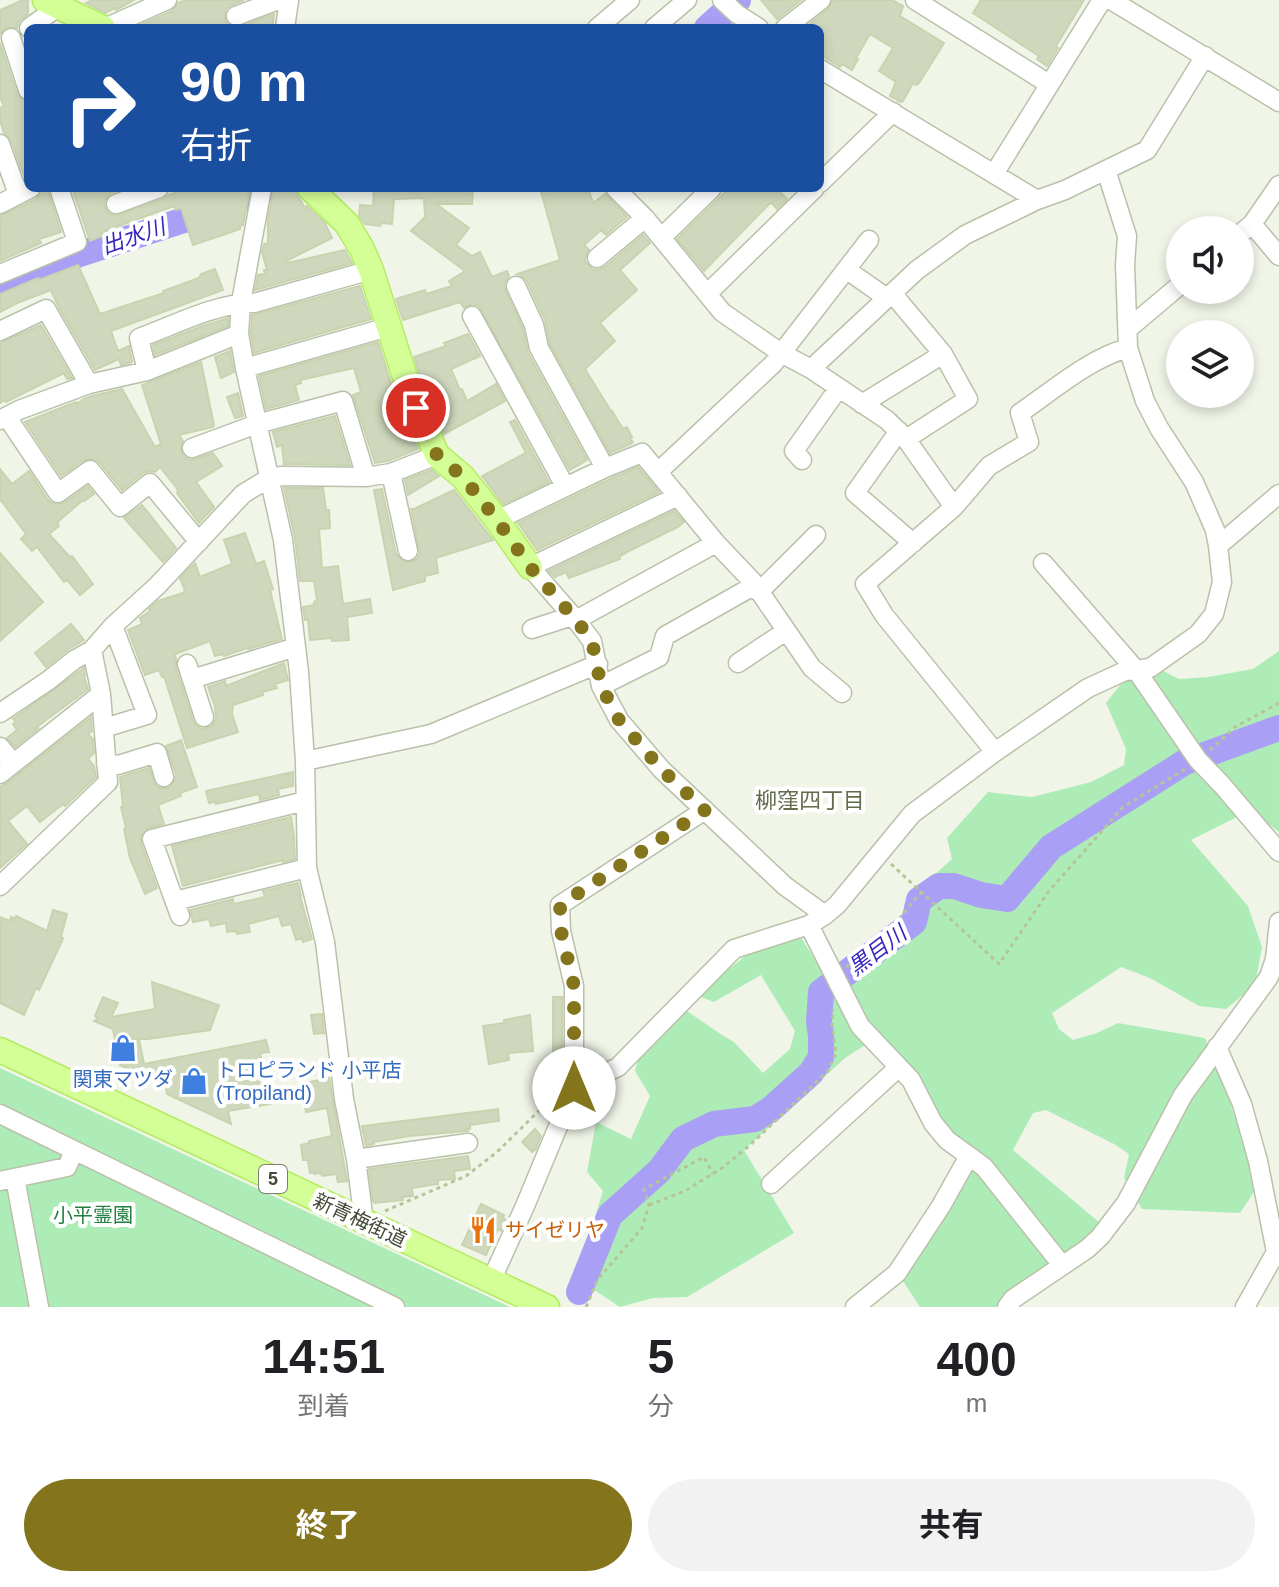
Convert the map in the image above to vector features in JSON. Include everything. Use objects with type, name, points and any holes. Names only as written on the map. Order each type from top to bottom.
[{"type":"main road","points":[[52,3],[96,24]]},
{"type":"main road","points":[[314,192],[347,224],[362,249],[410,393],[437,455],[463,477],[530,567]]},
{"type":"main road","name":"新青梅街道","points":[[0,1050],[491,1281],[519,1301],[547,1307]]},
{"type":"street","points":[[113,24],[167,0]]},
{"type":"street","points":[[236,16],[278,0]]},
{"type":"street","points":[[286,24],[289,0]]},
{"type":"street","points":[[602,24],[630,0]]},
{"type":"street","points":[[659,24],[687,0]]},
{"type":"street","points":[[790,24],[821,0]]},
{"type":"street","points":[[915,0],[1049,84]]},
{"type":"street","points":[[994,174],[1102,0]]},
{"type":"street","points":[[1111,0],[1279,102]]},
{"type":"street","points":[[1140,17],[1151,0]]},
{"type":"street","points":[[32,24],[52,3]]},
{"type":"street","points":[[728,6],[753,24]]},
{"type":"street","points":[[24,30],[6,41],[24,81]]},
{"type":"street","points":[[811,369],[917,270],[965,235],[1147,150],[1205,56]]},
{"type":"street","points":[[824,75],[893,112],[1037,200]]},
{"type":"street","points":[[824,179],[893,112]]},
{"type":"street","points":[[0,144],[24,191],[0,204]]},
{"type":"street","points":[[574,1088],[618,1067],[734,949],[809,925],[825,915],[837,905],[912,814],[995,752],[1088,688],[1125,671],[1150,668],[1198,634],[1214,614],[1222,582],[1215,530],[1194,482],[1145,401],[1128,348],[1127,236],[1106,170]]},
{"type":"street","points":[[1254,218],[1279,185]]},
{"type":"street","points":[[0,274],[77,242],[60,192]]},
{"type":"street","points":[[116,204],[148,192]]},
{"type":"street","points":[[262,192],[241,302],[239,334],[283,540],[305,761],[307,868],[325,942],[344,1099],[364,1222]]},
{"type":"street","points":[[619,192],[645,218],[722,312],[887,420],[903,435],[954,507]]},
{"type":"street","points":[[661,238],[708,192]]},
{"type":"street","points":[[707,294],[811,192]]},
{"type":"street","points":[[597,258],[645,218]]},
{"type":"street","points":[[1254,236],[1279,256]]},
{"type":"street","points":[[658,472],[773,364],[869,240]]},
{"type":"street","points":[[147,371],[139,338],[225,306],[254,303],[371,270]]},
{"type":"street","points":[[847,270],[890,296],[943,354],[968,399],[903,435],[855,493],[913,543]]},
{"type":"street","points":[[516,286],[534,325],[539,348],[605,468]]},
{"type":"street","points":[[1129,328],[1166,297]]},
{"type":"street","points":[[0,331],[46,309],[89,384]]},
{"type":"street","points":[[472,316],[565,486]]},
{"type":"street","points":[[245,368],[388,327]]},
{"type":"street","points":[[199,542],[150,483],[120,507],[90,470],[58,493],[3,419],[89,384],[147,371],[239,334]]},
{"type":"street","points":[[995,752],[884,615],[865,584],[954,507],[989,466],[1029,442],[1020,413],[1093,362],[1114,351],[1128,348]]},
{"type":"street","points":[[862,404],[943,354]]},
{"type":"street","points":[[802,460],[794,451],[838,389]]},
{"type":"street","points":[[192,448],[257,424],[343,401],[366,477]]},
{"type":"street","points":[[497,520],[642,453],[757,589],[812,668],[842,693]]},
{"type":"street","points":[[0,713],[92,650],[243,494],[269,478],[366,477],[391,473],[437,455]]},
{"type":"street","points":[[391,473],[408,551]]},
{"type":"street","points":[[1218,546],[1279,494]]},
{"type":"street","points":[[678,496],[530,567],[592,641],[601,686],[619,720],[662,770],[785,886],[825,915]]},
{"type":"street","points":[[601,686],[659,657],[665,636],[757,589],[816,535]]},
{"type":"street","points":[[532,629],[574,618],[716,543]]},
{"type":"street","points":[[1043,563],[1136,670],[1196,757],[1279,852]]},
{"type":"street","points":[[104,728],[147,715],[113,626]]},
{"type":"street","points":[[738,663],[786,631]]},
{"type":"street","points":[[204,717],[189,672],[243,655],[296,647]]},
{"type":"street","points":[[0,886],[108,782],[101,694],[92,650]]},
{"type":"street","points":[[305,761],[431,734],[598,664]]},
{"type":"street","points":[[0,747],[6,768],[101,694]]},
{"type":"street","points":[[106,763],[118,765],[157,753],[164,777]]},
{"type":"street","points":[[305,801],[152,839],[178,908],[307,868]]},
{"type":"street","points":[[491,1281],[574,1088],[574,986],[561,931],[560,905],[705,810]]},
{"type":"street","points":[[1007,1307],[1013,1299],[1087,1249],[1126,1203],[1183,1095],[1269,977],[1275,959],[1279,922]]},
{"type":"street","points":[[809,925],[860,1026],[911,1080],[933,1123],[947,1140],[984,1167],[1062,1265]]},
{"type":"street","points":[[1217,1047],[1242,1104],[1278,1254],[1245,1307]]},
{"type":"street","points":[[771,1184],[899,1067]]},
{"type":"street","points":[[0,1114],[395,1307]]},
{"type":"street","points":[[356,1159],[468,1143]]},
{"type":"street","points":[[39,1307],[8,1179],[67,1167],[74,1151]]},
{"type":"street","points":[[855,1307],[897,1273],[969,1156]]},
{"type":"street","points":[[354,1307],[366,1292]]},
{"type":"path","points":[[879,853],[999,964],[1049,891],[1123,807],[1173,778],[1235,727],[1279,703]]},
{"type":"path","points":[[835,981],[882,940],[922,891]]},
{"type":"path","points":[[649,1205],[685,1191],[713,1174],[749,1146],[828,1071],[836,1053],[832,1025],[834,1004]]},
{"type":"path","points":[[364,1222],[466,1176],[497,1152],[560,1090],[574,1088]]},
{"type":"path","points":[[586,1307],[598,1279],[642,1228],[649,1205],[644,1189],[704,1157],[713,1174]]},
{"type":"green space","points":[[1279,651],[1279,832],[1251,810],[1191,840],[1248,906],[1262,947],[1255,985],[1226,1009],[1199,1006],[1150,978],[1121,967],[1052,1013],[1059,1029],[1073,1040],[1118,1023],[1205,1038],[1258,1186],[1240,1213],[1142,1209],[1124,1178],[1129,1154],[1046,1110],[1033,1113],[1013,1150],[1100,1223],[1088,1240],[1000,1307],[920,1307],[901,1278],[975,1153],[946,1132],[927,1089],[879,1036],[845,1058],[744,1150],[794,1233],[687,1297],[653,1298],[620,1307],[576,1278],[603,1191],[587,1172],[596,1122],[631,1139],[650,1096],[635,1071],[639,1056],[684,1009],[734,1042],[763,1073],[790,1049],[795,1031],[761,975],[714,1002],[698,996],[715,980],[749,953],[800,936],[823,972],[837,967],[907,920],[922,886],[952,859],[947,838],[988,792],[1032,797],[1091,782],[1124,765],[1126,749],[1106,703],[1124,680],[1161,670],[1179,679],[1253,669]]},
{"type":"green space","name":"小平霊園","points":[[0,1068],[510,1307],[0,1307]]},
{"type":"building","points":[[28,0],[28,14],[18,22],[17,28],[7,27],[0,34],[0,10]]},
{"type":"building","points":[[90,0],[134,0],[105,13],[86,3]]},
{"type":"building","points":[[185,0],[244,0],[226,9],[227,24],[143,24],[172,11]]},
{"type":"building","points":[[761,0],[801,0],[777,19]]},
{"type":"building","points":[[833,0],[892,0],[903,6],[900,16],[944,43],[919,83],[913,83],[901,102],[890,96],[896,82],[879,71],[893,48],[870,34],[852,70],[842,64],[840,67],[824,57],[824,24],[810,24],[828,9]]},
{"type":"building","points":[[981,0],[1084,0],[1047,66],[1037,59],[1039,56],[973,13]]},
{"type":"building","points":[[274,14],[273,24],[248,24]]},
{"type":"building","points":[[0,43],[17,94],[24,100],[24,175],[0,120],[0,108],[4,106],[0,97]]},
{"type":"building","points":[[48,192],[61,232],[39,239],[41,243],[0,261],[0,216]]},
{"type":"building","points":[[73,192],[114,192],[104,201],[108,213],[115,216],[177,192],[249,192],[240,229],[193,245],[181,208],[176,210],[174,206],[102,232],[102,236],[90,241]]},
{"type":"building","points":[[273,192],[296,192],[305,208],[307,206],[325,223],[332,238],[287,263],[345,250],[352,263],[255,290],[258,275],[265,274],[264,270],[267,270],[262,252],[264,244],[268,243],[268,219]]},
{"type":"building","points":[[374,192],[473,192],[472,204],[436,204],[469,228],[456,245],[472,256],[480,252],[492,277],[507,271],[509,276],[504,284],[505,290],[523,329],[528,353],[587,460],[570,470],[479,306],[472,304],[464,308],[460,302],[403,320],[396,299],[452,286],[449,281],[465,271],[411,231],[425,217],[424,198],[394,199],[392,224],[381,223],[380,226],[365,224],[359,216],[360,205],[373,206]]},
{"type":"building","points":[[541,192],[589,192],[593,203],[605,194],[627,217],[606,235],[601,230],[584,245],[589,250],[585,261],[592,269],[605,267],[643,235],[650,243],[620,270],[637,290],[600,323],[615,341],[585,369],[623,429],[627,427],[632,437],[631,444],[610,453],[550,344],[545,320],[527,281],[517,274],[560,260]]},
{"type":"building","points":[[725,192],[780,192],[787,199],[777,209],[772,203],[769,204],[704,271],[677,239]]},
{"type":"building","points":[[78,265],[100,314],[164,293],[215,269],[223,290],[111,331],[118,351],[129,346],[132,362],[121,365],[119,359],[95,370],[51,290],[0,312],[0,294]]},
{"type":"building","points":[[360,286],[371,319],[254,353],[252,315]]},
{"type":"building","points":[[228,318],[228,326],[155,355],[153,345]]},
{"type":"building","points":[[41,325],[72,378],[67,379],[64,373],[0,403],[0,343]]},
{"type":"building","points":[[468,334],[480,356],[451,369],[460,390],[467,401],[496,384],[505,401],[444,434],[414,357],[446,346],[444,343]]},
{"type":"building","points":[[378,342],[396,399],[418,449],[375,463],[353,395],[361,392],[354,368],[300,380],[301,383],[295,385],[299,400],[266,409],[259,376]]},
{"type":"building","points":[[230,351],[234,372],[221,378],[215,357]]},
{"type":"building","points":[[201,362],[214,425],[179,435],[183,441],[181,451],[184,457],[191,460],[213,453],[222,466],[196,482],[214,507],[199,523],[160,467],[155,472],[143,473],[122,490],[94,459],[84,460],[61,476],[25,422],[92,396],[122,389],[155,447],[161,444],[142,385]]},
{"type":"building","points":[[238,393],[243,416],[235,418],[227,397]]},
{"type":"building","points":[[335,416],[350,465],[284,464],[282,445],[277,447],[273,432]]},
{"type":"building","points":[[515,420],[549,482],[503,504],[482,476],[526,453],[510,422]]},
{"type":"building","points":[[638,467],[659,492],[537,550],[518,523],[610,479]]},
{"type":"building","points":[[0,469],[12,484],[29,471],[54,504],[64,503],[88,486],[94,494],[62,518],[57,523],[59,526],[49,534],[72,556],[93,584],[80,595],[67,580],[64,582],[37,547],[32,551],[21,539],[26,534],[0,499]]},
{"type":"building","points":[[432,470],[439,476],[408,495],[405,480]]},
{"type":"building","points":[[284,488],[323,488],[330,528],[319,529],[322,568],[338,566],[343,604],[370,599],[372,613],[347,617],[349,640],[310,640],[308,619],[305,620],[303,607],[314,605],[317,600],[314,581],[300,581]]},
{"type":"building","points":[[382,489],[396,554],[404,562],[417,559],[420,554],[411,508],[454,490],[493,540],[436,558],[438,573],[425,576],[425,581],[393,590],[374,490]]},
{"type":"building","points":[[142,505],[176,548],[163,562],[124,518]]},
{"type":"building","points":[[674,511],[684,522],[620,559],[569,578],[566,572],[555,577],[549,571]]},
{"type":"building","points":[[245,533],[256,564],[264,561],[273,589],[270,590],[282,639],[224,656],[215,656],[210,641],[175,654],[176,668],[193,721],[202,729],[212,726],[216,719],[208,687],[225,681],[226,686],[284,663],[288,680],[275,684],[277,688],[262,692],[263,695],[233,705],[232,714],[238,732],[187,748],[164,676],[159,670],[145,675],[128,630],[142,624],[140,618],[158,601],[185,591],[180,578],[195,563],[200,577],[232,564],[224,540]]},
{"type":"building","points":[[0,553],[43,602],[0,641]]},
{"type":"building","points":[[71,624],[84,640],[46,667],[35,653]]},
{"type":"building","points":[[84,668],[88,689],[15,747],[7,738],[17,730],[13,719]]},
{"type":"building","points":[[91,717],[92,731],[88,734],[93,739],[94,753],[88,759],[94,766],[96,777],[65,806],[63,804],[40,822],[27,806],[8,821],[27,844],[0,868],[0,787]]},
{"type":"building","points":[[181,740],[197,787],[158,805],[164,824],[148,828],[141,836],[157,888],[145,894],[130,858],[121,807],[120,777],[149,768],[155,785],[168,788],[175,781],[176,774],[166,746]]},
{"type":"building","points":[[293,772],[293,786],[278,789],[279,795],[260,800],[259,794],[209,803],[206,791]]},
{"type":"building","points":[[291,817],[295,859],[183,886],[172,846]]},
{"type":"building","points":[[298,883],[312,939],[303,942],[302,938],[296,940],[291,924],[282,926],[279,916],[248,924],[250,932],[237,934],[236,931],[227,932],[226,923],[211,926],[209,919],[193,922],[190,910],[233,899],[234,904],[265,897],[263,891]]},
{"type":"building","points":[[53,910],[67,914],[63,938],[24,1015],[0,1003],[0,917],[10,921],[11,917],[15,919],[16,916],[47,931]]},
{"type":"building","points":[[152,982],[219,1005],[210,1030],[139,1039],[144,1064],[266,1040],[269,1052],[260,1053],[270,1104],[228,1111],[231,1124],[167,1094],[166,1087],[120,1065],[113,1029],[94,1021],[98,1018],[95,1016],[103,997],[118,1003],[111,1017],[155,1009]]},
{"type":"building","points":[[553,997],[562,997],[562,1060],[553,1060]]},
{"type":"building","points":[[322,1014],[324,1033],[314,1034],[311,1015]]},
{"type":"building","points":[[530,1015],[533,1051],[508,1053],[509,1060],[489,1064],[483,1026]]},
{"type":"building","points":[[329,1078],[347,1181],[338,1182],[336,1174],[322,1176],[321,1173],[310,1173],[308,1160],[303,1160],[301,1145],[332,1136],[327,1108],[306,1112],[300,1084]]},
{"type":"building","points":[[498,1109],[499,1121],[470,1125],[468,1131],[409,1136],[366,1146],[362,1126]]},
{"type":"building","points":[[535,1129],[541,1136],[532,1152],[522,1142]]},
{"type":"building","points":[[468,1156],[470,1169],[454,1171],[455,1179],[438,1180],[438,1184],[412,1188],[413,1196],[402,1197],[403,1200],[373,1201],[369,1169]]},
{"type":"building","points":[[481,1204],[504,1215],[506,1220],[501,1231],[498,1229],[486,1255],[462,1245]]},
{"type":"waterway","name":"出水川","points":[[711,24],[738,0]]},
{"type":"waterway","name":"出水川","points":[[0,289],[77,255],[257,192]]},
{"type":"waterway","name":"黒目川","points":[[579,1292],[610,1215],[659,1171],[683,1139],[714,1124],[755,1119],[771,1109],[811,1073],[821,1057],[821,992],[914,922],[919,900],[939,886],[954,886],[1007,899],[1051,847],[1185,762],[1279,728]]},
{"type":"place","name":"関東マツダ","points":[[123,1048]]},
{"type":"place","name":"トロピランド 小平店 (Tropiland)","points":[[194,1081]]},
{"type":"place","name":"サイゼリヤ","points":[[483,1230]]},
{"type":"district","name":"柳窪四丁目","points":[[810,800]]},
{"type":"route","points":[[416,408],[437,455],[463,477],[530,567],[592,641],[601,686],[619,720],[662,770],[705,810],[560,905],[561,931],[574,986],[574,1088]]}]
